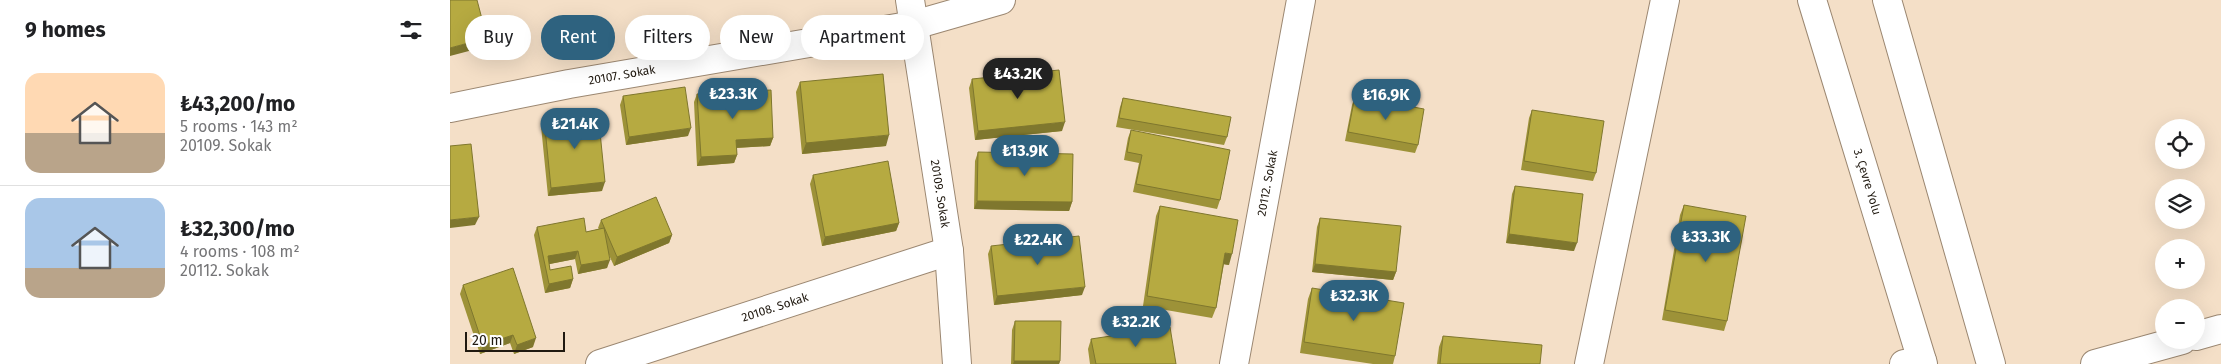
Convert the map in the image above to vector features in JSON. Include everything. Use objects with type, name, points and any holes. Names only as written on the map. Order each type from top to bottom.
[{"type":"street","name":"20107. Sokak","points":[[450,108],[912,13],[1000,0]]},
{"type":"street","points":[[1589,364],[1665,0]]},
{"type":"street","name":"3. Çevre Yolu","points":[[1812,0],[1917,363]]},
{"type":"street","points":[[1887,0],[1991,364]]},
{"type":"street","name":"20112. Sokak","points":[[1234,364],[1301,1]]},
{"type":"street","name":"20109. Sokak","points":[[912,13],[949,250],[957,364]]},
{"type":"street","name":"20108. Sokak","points":[[600,364],[949,250]]},
{"type":"street","points":[[2205,333],[2221,329]]},
{"type":"street","points":[[2095,364],[2155,347]]},
{"type":"building","points":[[450,0],[477,0],[481,15],[465,15],[465,44],[450,48]]},
{"type":"building","points":[[1059,70],[1065,122],[978,131],[972,79]]},
{"type":"building","points":[[883,74],[889,135],[806,143],[800,82]]},
{"type":"building","points":[[685,87],[691,128],[629,137],[623,96]]},
{"type":"building","points":[[771,90],[773,138],[736,140],[737,155],[701,157],[697,94]]},
{"type":"building","points":[[1355,96],[1424,109],[1418,145],[1348,132]]},
{"type":"building","points":[[1123,98],[1231,117],[1227,137],[1119,118]]},
{"type":"building","points":[[1532,110],[1604,121],[1596,173],[1524,161]]},
{"type":"building","points":[[598,112],[605,182],[551,188],[544,118]]},
{"type":"building","points":[[1131,130],[1230,150],[1220,200],[1136,184],[1142,155],[1127,152]]},
{"type":"building","points":[[471,144],[479,217],[450,220],[450,146]]},
{"type":"building","points":[[978,152],[1073,154],[1072,202],[977,201]]},
{"type":"building","points":[[888,161],[899,223],[825,237],[813,175]]},
{"type":"building","points":[[1515,186],[1583,194],[1577,243],[1509,234]]},
{"type":"building","points":[[656,197],[672,235],[617,257],[601,220]]},
{"type":"building","points":[[1684,205],[1746,216],[1727,321],[1665,310]]},
{"type":"building","points":[[1160,206],[1238,220],[1232,254],[1225,253],[1216,308],[1147,296]]},
{"type":"building","points":[[584,218],[586,232],[604,228],[610,260],[581,265],[578,251],[548,256],[550,270],[571,266],[573,279],[549,284],[537,227]]},
{"type":"building","points":[[1320,218],[1401,226],[1396,272],[1315,264]]},
{"type":"building","points":[[1079,236],[1085,287],[997,296],[991,246]]},
{"type":"building","points":[[513,268],[536,338],[517,345],[513,335],[483,345],[463,285]]},
{"type":"building","points":[[1312,288],[1404,303],[1395,356],[1304,342]]},
{"type":"building","points":[[1015,321],[1061,321],[1060,361],[1014,361]]},
{"type":"building","points":[[1170,327],[1176,364],[1096,364],[1091,339]]},
{"type":"building","points":[[1443,336],[1542,345],[1540,364],[1440,364]]}]
